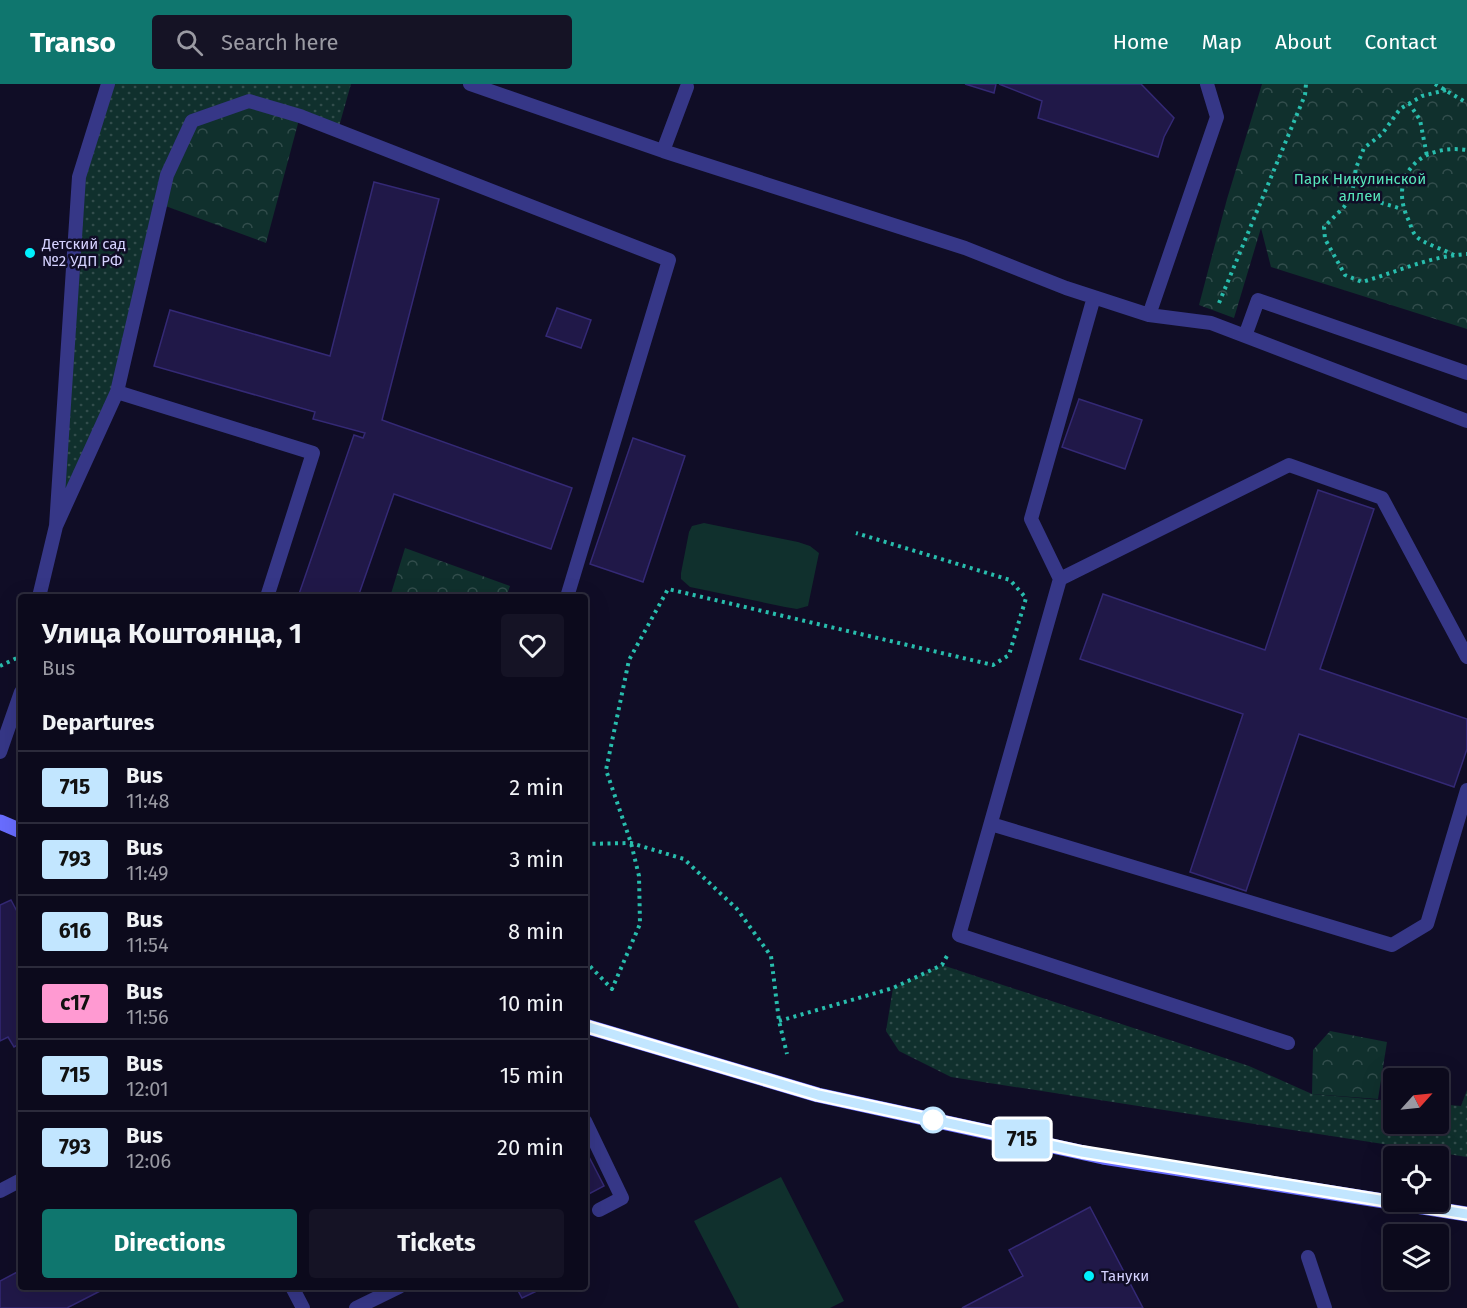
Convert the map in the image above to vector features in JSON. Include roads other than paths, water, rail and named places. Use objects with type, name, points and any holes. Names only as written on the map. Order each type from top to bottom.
[{"type":"street","points":[[0,822],[18,830]]},
{"type":"street","points":[[588,1028],[818,1095],[1103,1157],[1467,1214]]},
{"type":"lane","points":[[40,594],[56,525],[79,177],[108,84]]},
{"type":"lane","points":[[470,84],[663,151],[965,248],[1066,288],[1149,315],[1211,323],[1467,421]]},
{"type":"lane","points":[[1149,315],[1217,117],[1207,84]]},
{"type":"lane","points":[[663,151],[687,87]]},
{"type":"lane","points":[[56,525],[117,392],[167,175],[192,122],[249,101],[309,120],[669,260],[568,594]]},
{"type":"lane","points":[[1094,297],[1031,519],[1060,579],[959,935],[1288,1043]]},
{"type":"lane","points":[[1245,336],[1258,300],[1467,373]]},
{"type":"lane","points":[[117,392],[313,453],[268,594]]},
{"type":"lane","points":[[1060,579],[1289,465],[1382,498],[1467,657]]},
{"type":"lane","points":[[0,752],[18,701]]},
{"type":"lane","points":[[991,824],[1392,945],[1427,924],[1467,790]]},
{"type":"lane","points":[[588,1127],[622,1198],[599,1210]]},
{"type":"lane","points":[[0,1191],[18,1182]]},
{"type":"lane","points":[[1308,1257],[1325,1308]]},
{"type":"lane","points":[[294,1290],[303,1308]]},
{"type":"lane","points":[[356,1308],[393,1290]]},
{"type":"place","name":"Детский сад №2 УДП РФ","points":[[30,253]]},
{"type":"place","name":"Тануки","points":[[1089,1276]]},
{"type":"park label","name":"Парк Никулинской аллеи","points":[[1360,188]]}]
